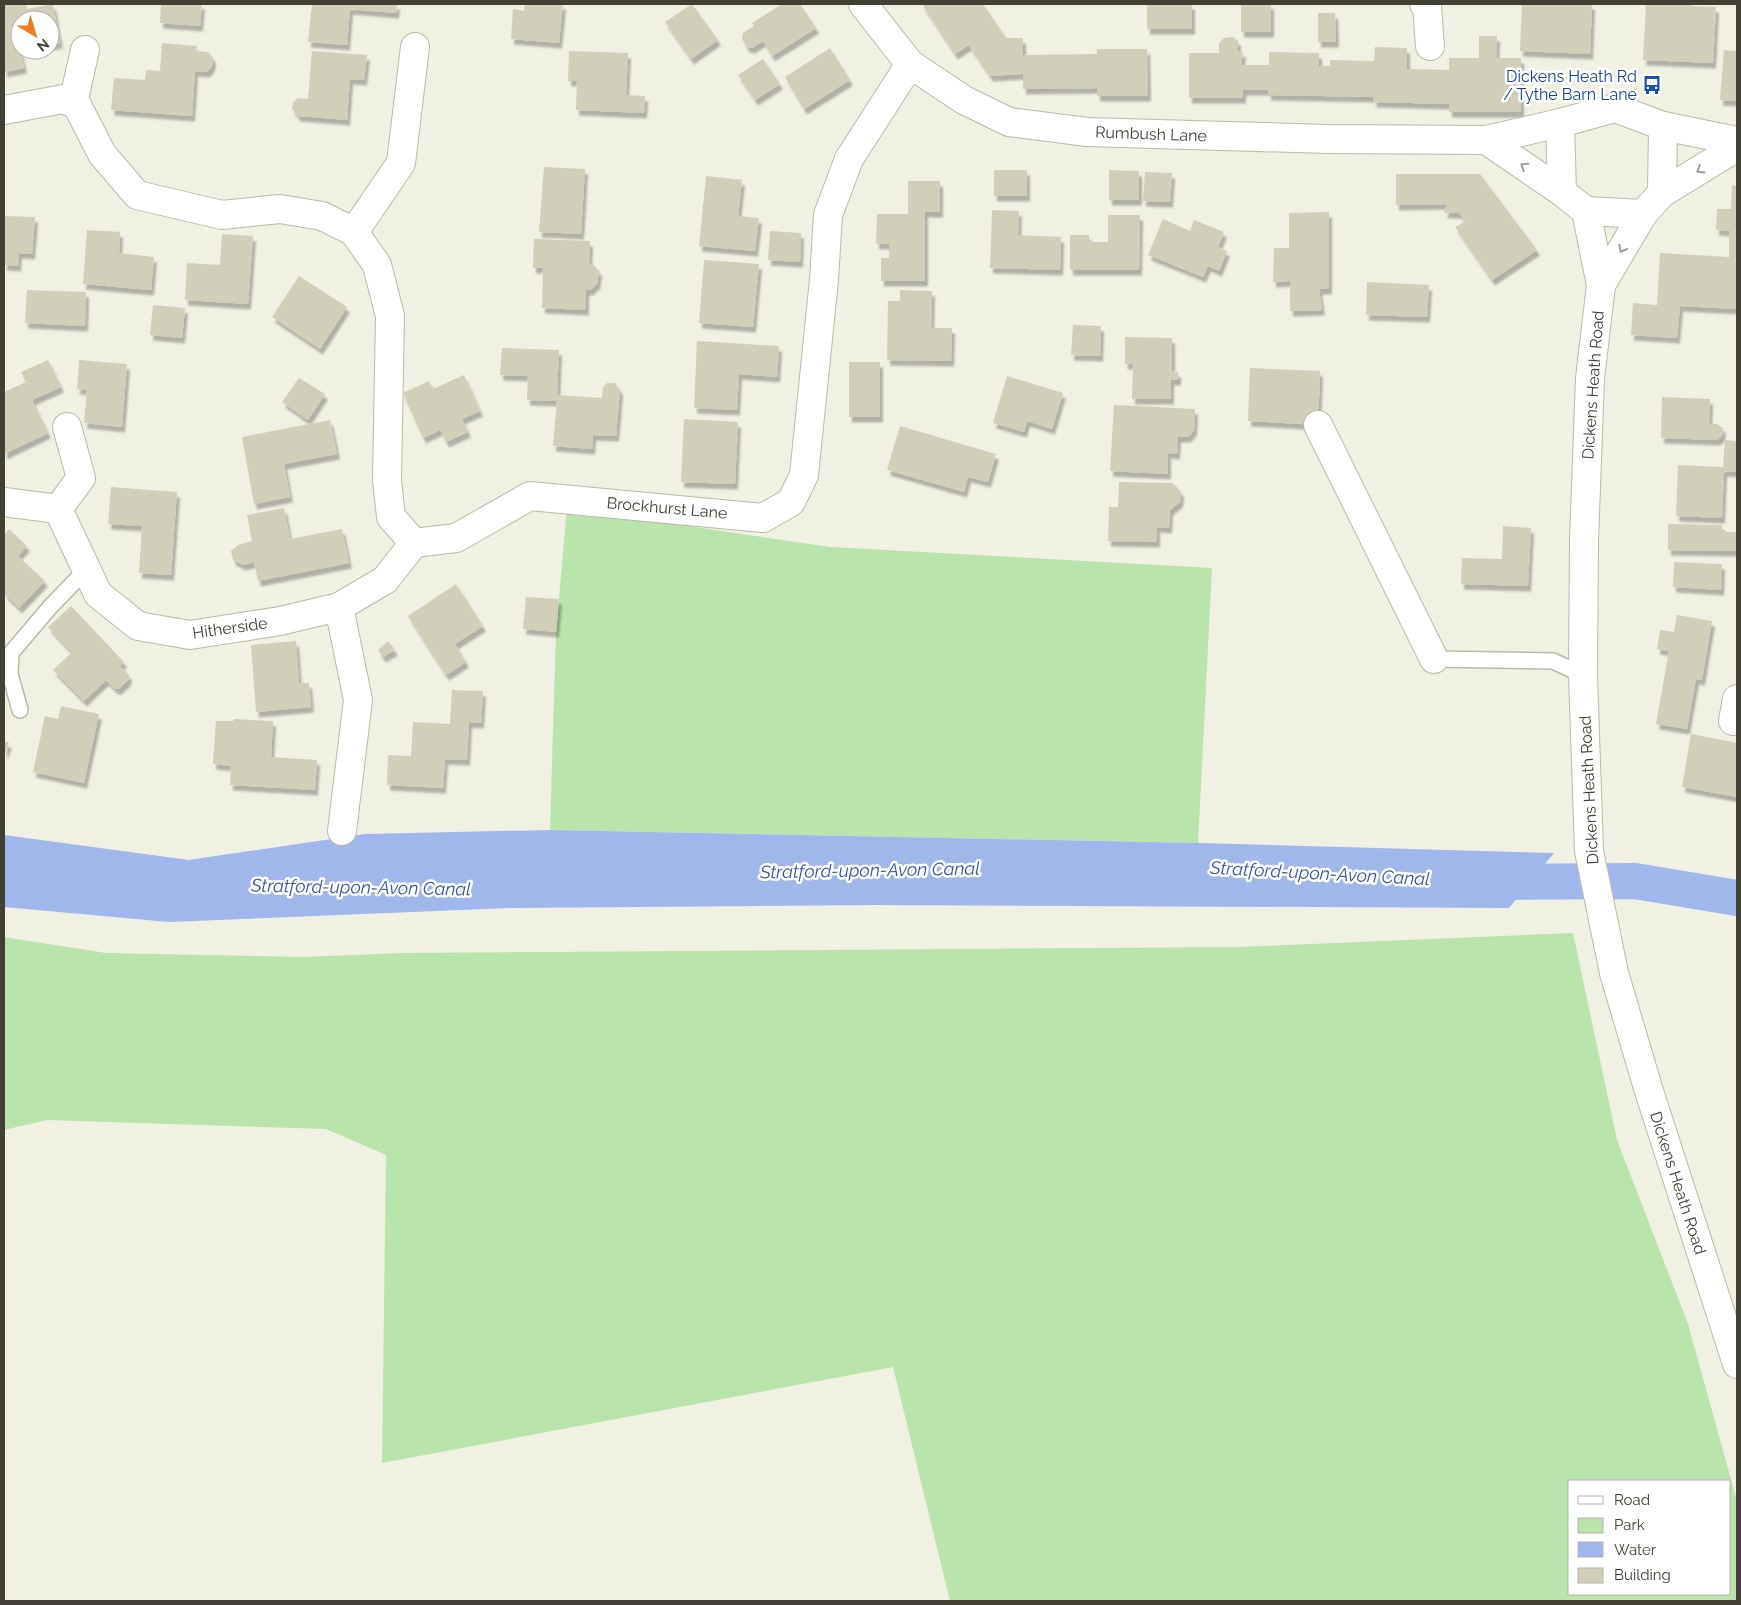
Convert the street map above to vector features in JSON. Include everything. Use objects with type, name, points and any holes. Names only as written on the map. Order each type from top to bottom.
[{"type":"street","name":"Rumbush Lane","points":[[863,4],[910,64],[964,100],[1009,122],[1087,132],[1328,140],[1486,140],[1560,123]]},
{"type":"street","points":[[1424,4],[1427,6],[1430,46]]},
{"type":"street","points":[[354,232],[401,163],[416,47]]},
{"type":"street","points":[[73,103],[85,50]]},
{"type":"street","name":"Brockhurst Lane","points":[[414,543],[456,538],[530,496],[764,518],[791,502],[804,475],[824,280],[828,216],[849,158],[910,64]]},
{"type":"street","points":[[4,110],[63,99],[77,105],[102,154],[137,194],[222,215],[280,210],[322,216],[354,232],[377,265],[390,316],[387,480],[392,517],[414,543]]},
{"type":"street","points":[[1562,192],[1560,123],[1615,108],[1663,126],[1737,141]]},
{"type":"street","points":[[1662,194],[1663,126]]},
{"type":"street","points":[[1486,140],[1562,192],[1586,211],[1643,214],[1662,194],[1737,147]]},
{"type":"street","name":"Dickens Heath Road","points":[[1586,211],[1601,285],[1590,378],[1584,541],[1583,675],[1589,851],[1614,973],[1648,1088],[1737,1364]]},
{"type":"street","name":"Dickens Heath Road","points":[[1601,285],[1643,214]]},
{"type":"street","points":[[1318,425],[1434,659]]},
{"type":"street","points":[[4,502],[58,510],[81,478],[67,427]]},
{"type":"street","name":"Hitherside","points":[[58,510],[98,594],[138,626],[190,635],[280,621],[339,607],[385,580],[414,543]]},
{"type":"street","points":[[339,607],[358,700],[342,831]]},
{"type":"lane","points":[[20,710],[10,674],[11,653],[51,606],[86,570]]},
{"type":"lane","points":[[1434,659],[1553,661],[1583,675]]},
{"type":"green space","points":[[567,508],[830,547],[1212,568],[1198,843],[550,830],[556,632]]},
{"type":"green space","points":[[1573,933],[1617,1140],[1688,1324],[1737,1501],[1737,1601],[950,1601],[893,1367],[382,1463],[386,1155],[326,1129],[47,1120],[4,1130],[4,937],[106,953],[302,957],[402,953],[1239,947]]},
{"type":"water","points":[[550,830],[1198,843],[1554,853],[1509,908],[875,905],[510,908],[169,922],[4,907],[4,835],[189,860],[365,834]]},
{"type":"building","points":[[4,4],[26,4],[27,9],[53,4],[54,10],[10,10],[10,60],[22,60],[24,68],[4,72]]},
{"type":"building","points":[[161,4],[202,4],[200,26],[160,23]]},
{"type":"building","points":[[312,4],[397,4],[396,13],[350,9],[347,45],[308,42]]},
{"type":"building","points":[[525,4],[563,4],[559,43],[511,39],[513,9],[524,11]]},
{"type":"building","points":[[692,4],[718,40],[691,59],[665,22]]},
{"type":"building","points":[[782,4],[800,4],[816,28],[772,56],[763,41],[752,48],[747,47],[742,39],[743,33],[754,26],[752,23]]},
{"type":"building","points":[[922,4],[983,4],[1006,38],[1023,38],[1023,55],[1097,54],[1097,49],[1147,49],[1148,96],[1097,96],[1097,88],[1023,89],[1023,74],[990,76],[969,45],[955,54]]},
{"type":"building","points":[[1147,4],[1192,4],[1192,29],[1147,29]]},
{"type":"building","points":[[1241,4],[1271,4],[1271,32],[1241,32]]},
{"type":"building","points":[[1522,4],[1592,4],[1590,54],[1520,51]]},
{"type":"building","points":[[1646,4],[1692,4],[1692,6],[1716,7],[1713,63],[1643,60]]},
{"type":"building","points":[[1318,13],[1335,13],[1336,42],[1318,42]]},
{"type":"building","points":[[1479,36],[1497,36],[1496,58],[1521,58],[1521,112],[1449,112],[1449,104],[1373,102],[1374,97],[1268,95],[1268,90],[1243,90],[1243,98],[1189,98],[1189,53],[1219,53],[1219,43],[1224,38],[1233,37],[1238,41],[1238,51],[1243,52],[1241,65],[1269,65],[1269,52],[1319,53],[1319,66],[1330,66],[1330,60],[1374,61],[1375,47],[1407,48],[1407,69],[1449,70],[1449,58],[1479,58]]},
{"type":"building","points":[[162,43],[197,46],[196,51],[208,52],[213,58],[212,66],[207,72],[195,71],[192,116],[111,110],[114,78],[145,80],[146,70],[160,71]]},
{"type":"building","points":[[830,48],[850,80],[804,109],[785,77]]},
{"type":"building","points":[[1724,50],[1737,51],[1737,101],[1720,100]]},
{"type":"building","points":[[312,51],[367,55],[364,80],[350,79],[347,120],[298,116],[292,109],[293,103],[298,98],[308,99]]},
{"type":"building","points":[[569,51],[628,53],[626,95],[645,96],[644,113],[576,110],[577,81],[568,81]]},
{"type":"building","points":[[763,59],[780,84],[755,100],[738,75]]},
{"type":"building","points":[[544,167],[585,169],[581,234],[539,232]]},
{"type":"building","points":[[994,170],[1027,170],[1027,196],[994,196]]},
{"type":"building","points":[[1109,170],[1139,171],[1139,200],[1109,200]]},
{"type":"building","points":[[1145,172],[1172,173],[1170,202],[1143,201]]},
{"type":"building","points":[[1396,174],[1480,174],[1537,250],[1492,280],[1455,227],[1466,221],[1459,213],[1444,213],[1447,204],[1396,205]]},
{"type":"building","points":[[706,176],[742,180],[738,216],[759,218],[755,251],[699,246]]},
{"type":"building","points":[[908,181],[940,181],[940,212],[925,212],[925,281],[881,281],[881,258],[889,258],[889,244],[876,244],[877,214],[908,214]]},
{"type":"building","points":[[1732,185],[1737,186],[1737,309],[1680,306],[1677,338],[1631,335],[1633,303],[1657,305],[1660,253],[1729,257],[1729,231],[1716,230],[1717,209],[1731,209]]},
{"type":"building","points":[[992,210],[1019,211],[1018,235],[1061,237],[1060,270],[990,268]]},
{"type":"building","points":[[1329,212],[1329,289],[1319,289],[1322,310],[1290,311],[1290,281],[1273,282],[1274,248],[1289,248],[1289,213]]},
{"type":"building","points":[[1108,215],[1140,215],[1139,270],[1070,270],[1070,235],[1089,235],[1089,242],[1108,242]]},
{"type":"building","points":[[4,216],[35,217],[32,254],[19,253],[18,266],[4,265]]},
{"type":"building","points":[[1163,219],[1190,231],[1194,220],[1224,232],[1218,247],[1227,251],[1219,271],[1208,266],[1203,277],[1148,255]]},
{"type":"building","points":[[87,230],[120,232],[119,253],[154,257],[151,290],[83,284]]},
{"type":"building","points":[[770,231],[801,233],[800,262],[768,260]]},
{"type":"building","points":[[222,234],[253,236],[248,304],[185,300],[187,263],[220,265]]},
{"type":"building","points":[[534,239],[590,241],[589,264],[593,264],[599,271],[597,284],[590,290],[586,290],[586,310],[542,308],[543,268],[533,268]]},
{"type":"building","points":[[704,260],[759,264],[753,327],[699,323]]},
{"type":"building","points":[[299,276],[347,307],[320,349],[272,317]]},
{"type":"building","points":[[1367,282],[1429,285],[1427,317],[1366,315]]},
{"type":"building","points":[[27,290],[86,292],[85,326],[25,323]]},
{"type":"building","points":[[900,290],[932,291],[931,328],[952,328],[951,361],[887,360],[888,301],[900,301]]},
{"type":"building","points":[[153,305],[185,308],[182,338],[150,335]]},
{"type":"building","points":[[1073,325],[1101,326],[1100,356],[1071,355]]},
{"type":"building","points":[[1125,337],[1172,338],[1172,371],[1178,372],[1178,380],[1171,380],[1171,399],[1132,399],[1133,364],[1125,364]]},
{"type":"building","points":[[697,341],[779,346],[777,377],[739,374],[737,410],[694,408]]},
{"type":"building","points":[[502,348],[559,350],[557,395],[602,398],[603,387],[607,383],[615,383],[620,390],[616,436],[593,435],[592,449],[553,446],[557,401],[527,400],[528,376],[500,375]]},
{"type":"building","points":[[48,360],[61,387],[32,400],[48,433],[4,454],[4,392],[26,382],[21,372]]},
{"type":"building","points":[[79,360],[127,364],[122,427],[84,423],[87,390],[77,389]]},
{"type":"building","points":[[849,362],[880,362],[880,417],[849,417]]},
{"type":"building","points":[[1250,368],[1320,371],[1318,425],[1248,421]]},
{"type":"building","points":[[464,375],[480,411],[462,419],[468,432],[446,442],[440,430],[423,438],[403,393],[429,381],[433,389]]},
{"type":"building","points":[[1007,376],[1063,393],[1052,429],[1027,421],[1024,432],[993,423]]},
{"type":"building","points":[[299,378],[325,394],[308,420],[282,402]]},
{"type":"building","points":[[1662,397],[1710,399],[1709,424],[1717,424],[1723,428],[1722,436],[1717,440],[1661,438]]},
{"type":"building","points":[[1114,405],[1195,409],[1194,430],[1188,437],[1178,437],[1177,454],[1168,453],[1168,474],[1110,471]]},
{"type":"building","points":[[684,419],[738,422],[735,484],[681,482]]},
{"type":"building","points":[[330,420],[337,454],[284,464],[290,497],[254,504],[242,437]]},
{"type":"building","points":[[900,426],[996,454],[988,482],[968,477],[964,492],[887,470]]},
{"type":"building","points":[[1725,440],[1737,441],[1737,472],[1724,471],[1722,518],[1676,516],[1678,465],[1723,467]]},
{"type":"building","points":[[1119,482],[1173,483],[1181,492],[1180,502],[1170,510],[1169,528],[1157,527],[1157,542],[1108,541],[1109,507],[1118,507]]},
{"type":"building","points":[[111,487],[177,492],[171,575],[139,573],[142,526],[108,524]]},
{"type":"building","points":[[284,508],[290,539],[342,529],[349,563],[258,581],[254,562],[243,565],[233,560],[231,551],[238,545],[252,541],[247,515]]},
{"type":"building","points":[[1668,524],[1722,525],[1722,532],[1737,532],[1737,551],[1668,550]]},
{"type":"building","points":[[1503,526],[1531,528],[1528,586],[1461,584],[1462,558],[1502,559]]},
{"type":"building","points":[[9,529],[27,546],[18,556],[45,581],[19,608],[4,593],[4,535]]},
{"type":"building","points":[[1674,562],[1722,564],[1721,590],[1673,587]]},
{"type":"building","points":[[456,584],[483,626],[455,644],[466,662],[446,675],[408,616]]},
{"type":"building","points":[[526,597],[559,599],[556,632],[523,629]]},
{"type":"building","points":[[71,606],[124,662],[120,666],[129,675],[128,680],[119,689],[115,689],[106,680],[84,701],[53,670],[72,652],[48,627]]},
{"type":"building","points":[[1677,615],[1712,621],[1702,680],[1696,679],[1687,729],[1656,724],[1669,651],[1657,649],[1660,630],[1674,632]]},
{"type":"building","points":[[296,641],[299,683],[309,683],[311,707],[256,712],[251,645]]},
{"type":"building","points":[[388,641],[395,650],[383,657],[378,650]]},
{"type":"building","points":[[452,690],[483,691],[481,723],[469,722],[467,760],[445,759],[443,788],[387,785],[388,755],[411,756],[413,722],[450,724]]},
{"type":"building","points":[[61,706],[99,714],[84,783],[33,772],[45,716],[58,719]]},
{"type":"building","points":[[234,719],[273,721],[271,757],[317,760],[315,790],[230,785],[231,766],[213,764],[216,721],[233,721]]},
{"type":"building","points":[[1691,734],[1737,743],[1737,797],[1682,787]]},
{"type":"building","points":[[4,741],[9,743],[4,755]]},
{"type":"waterway","name":"Stratford-upon-Avon Canal","points":[[1481,882],[1635,881],[1737,898]]},
{"type":"place","name":"Dickens Heath Rd / Tythe Barn Lane","points":[[1652,85]]}]
